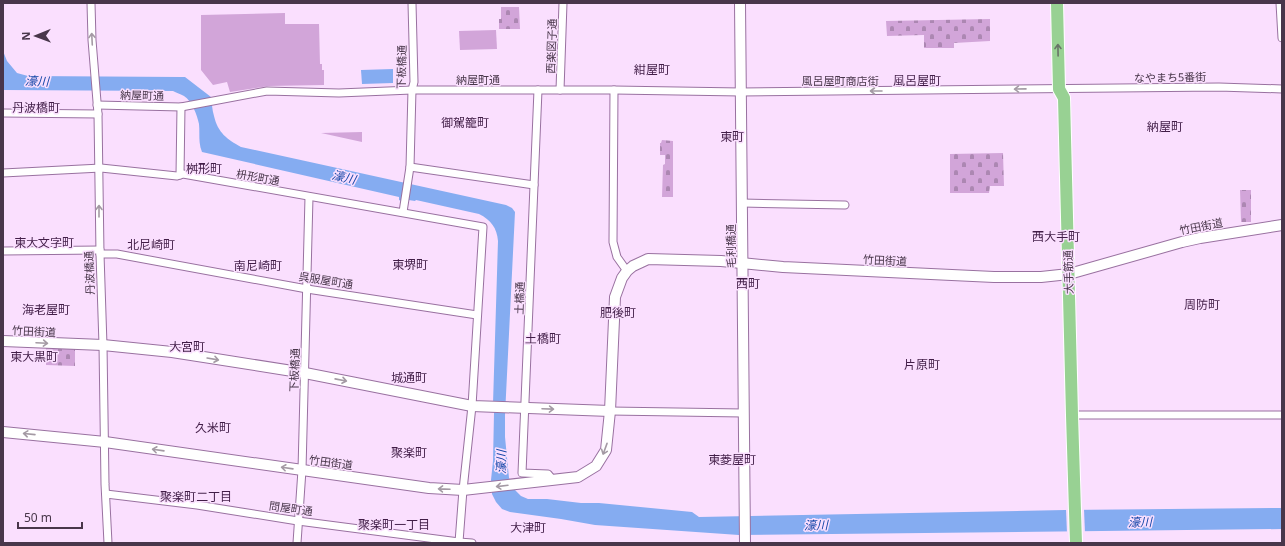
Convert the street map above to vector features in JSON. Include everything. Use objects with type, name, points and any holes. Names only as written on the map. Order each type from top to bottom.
[{"type":"main road","name":"毛利橋通","points":[[740,3],[745,541]]},
{"type":"main road","name":"大手筋通","points":[[1057,3],[1058,89],[1064,98],[1076,541]]},
{"type":"main road","name":"竹田街道","points":[[3,432],[105,442],[423,488],[463,490],[578,477],[596,466],[606,450],[610,411],[615,297],[622,278],[627,271],[633,266],[648,260],[721,261],[790,267],[994,277],[1041,277],[1068,274],[1200,238],[1282,225]]},
{"type":"main road","name":"竹田街道","points":[[3,341],[103,346],[172,352],[305,373],[472,406],[610,411]]},
{"type":"street","name":"丹波橋通","points":[[91,3],[98,114],[100,252],[108,543]]},
{"type":"street","name":"下板橋通","points":[[403,212],[410,167],[412,90],[414,82],[412,3]]},
{"type":"street","name":"西楽図子通","points":[[560,90],[563,3]]},
{"type":"street","points":[[1280,3],[1282,38]]},
{"type":"street","name":"なやまち5番街","points":[[1058,89],[1219,87],[1282,89]]},
{"type":"street","name":"風呂屋町商店街","points":[[741,92],[1058,89]]},
{"type":"street","name":"納屋町通","points":[[97,105],[184,107],[267,91],[339,93],[412,90],[614,90],[741,92]]},
{"type":"street","name":"土橋通","points":[[538,90],[522,473],[548,474],[553,480]]},
{"type":"street","points":[[614,90],[613,242],[617,257],[627,271]]},
{"type":"street","points":[[180,175],[184,107]]},
{"type":"street","points":[[3,113],[98,114]]},
{"type":"street","points":[[410,167],[534,185]]},
{"type":"street","name":"枡形町通","points":[[3,173],[99,168],[177,176],[183,174],[483,227],[477,316]]},
{"type":"street","name":"下板橋通","points":[[297,543],[302,470],[308,288],[309,197]]},
{"type":"street","points":[[742,203],[845,205]]},
{"type":"street","name":"呉服屋町通","points":[[3,251],[100,252],[117,254],[477,316]]},
{"type":"street","points":[[459,542],[472,406],[477,316]]},
{"type":"street","points":[[610,411],[743,413]]},
{"type":"street","points":[[1072,416],[1282,415]]},
{"type":"street","name":"問屋町通","points":[[106,494],[196,505],[298,521],[472,543]]},
{"type":"green space","points":[[501,7],[519,7],[520,29],[499,29]]},
{"type":"green space","points":[[285,13],[285,24],[319,24],[320,64],[322,64],[322,70],[324,70],[324,85],[269,86],[230,92],[227,82],[213,85],[201,70],[201,15]]},
{"type":"green space","points":[[990,19],[990,41],[954,43],[954,48],[924,48],[924,35],[887,36],[886,21]]},
{"type":"green space","points":[[496,30],[497,49],[460,50],[459,31]]},
{"type":"green space","points":[[362,132],[362,142],[321,133]]},
{"type":"green space","points":[[662,140],[673,141],[673,197],[662,197],[663,165],[665,164],[665,155],[660,155],[660,143]]},
{"type":"green space","points":[[1003,153],[1004,186],[990,186],[989,193],[950,193],[950,154]]},
{"type":"green space","points":[[1240,190],[1251,190],[1251,222],[1241,222]]},
{"type":"green space","points":[[46,346],[75,347],[75,366],[46,365]]},
{"type":"water","name":"濠川","points":[[3,51],[7,61],[17,73],[28,76],[185,77],[211,97],[213,114],[218,127],[227,138],[241,147],[506,205],[512,208],[515,212],[505,437],[509,478],[515,490],[521,496],[528,499],[599,503],[692,512],[699,517],[1065,510],[1282,508],[1282,529],[739,535],[595,525],[510,512],[502,509],[492,494],[491,480],[493,461],[493,404],[498,241],[495,228],[487,219],[479,214],[416,200],[402,199],[401,201],[399,200],[399,197],[202,152],[199,124],[194,108],[187,98],[173,91],[3,90]]},
{"type":"water","points":[[393,69],[393,83],[362,84],[361,70]]},
{"type":"pier","points":[[1066,508],[1084,509],[1085,534],[1067,534]]},
{"type":"district","name":"紺屋町","points":[[652,69]]},
{"type":"district","name":"風呂屋町","points":[[917,80]]},
{"type":"district","name":"丹波橋町","points":[[36,107]]},
{"type":"district","name":"御駕籠町","points":[[465,122]]},
{"type":"district","name":"納屋町","points":[[1165,126]]},
{"type":"district","name":"東町","points":[[732,136]]},
{"type":"district","name":"桝形町","points":[[204,168]]},
{"type":"district","name":"西大手町","points":[[1056,236]]},
{"type":"district","name":"東大文字町","points":[[44,242]]},
{"type":"district","name":"北尼崎町","points":[[151,244]]},
{"type":"district","name":"東堺町","points":[[410,264]]},
{"type":"district","name":"南尼崎町","points":[[258,265]]},
{"type":"district","name":"西町","points":[[748,283]]},
{"type":"district","name":"周防町","points":[[1202,304]]},
{"type":"district","name":"海老屋町","points":[[46,309]]},
{"type":"district","name":"肥後町","points":[[618,312]]},
{"type":"district","name":"土橋町","points":[[543,338]]},
{"type":"district","name":"大宮町","points":[[187,346]]},
{"type":"district","name":"東大黒町","points":[[34,356]]},
{"type":"district","name":"片原町","points":[[922,364]]},
{"type":"district","name":"城通町","points":[[409,377]]},
{"type":"district","name":"久米町","points":[[213,427]]},
{"type":"district","name":"聚楽町","points":[[409,452]]},
{"type":"district","name":"東菱屋町","points":[[732,459]]},
{"type":"district","name":"聚楽町二丁目","points":[[196,496]]},
{"type":"district","name":"聚楽町一丁目","points":[[394,524]]},
{"type":"district","name":"大津町","points":[[528,527]]}]
